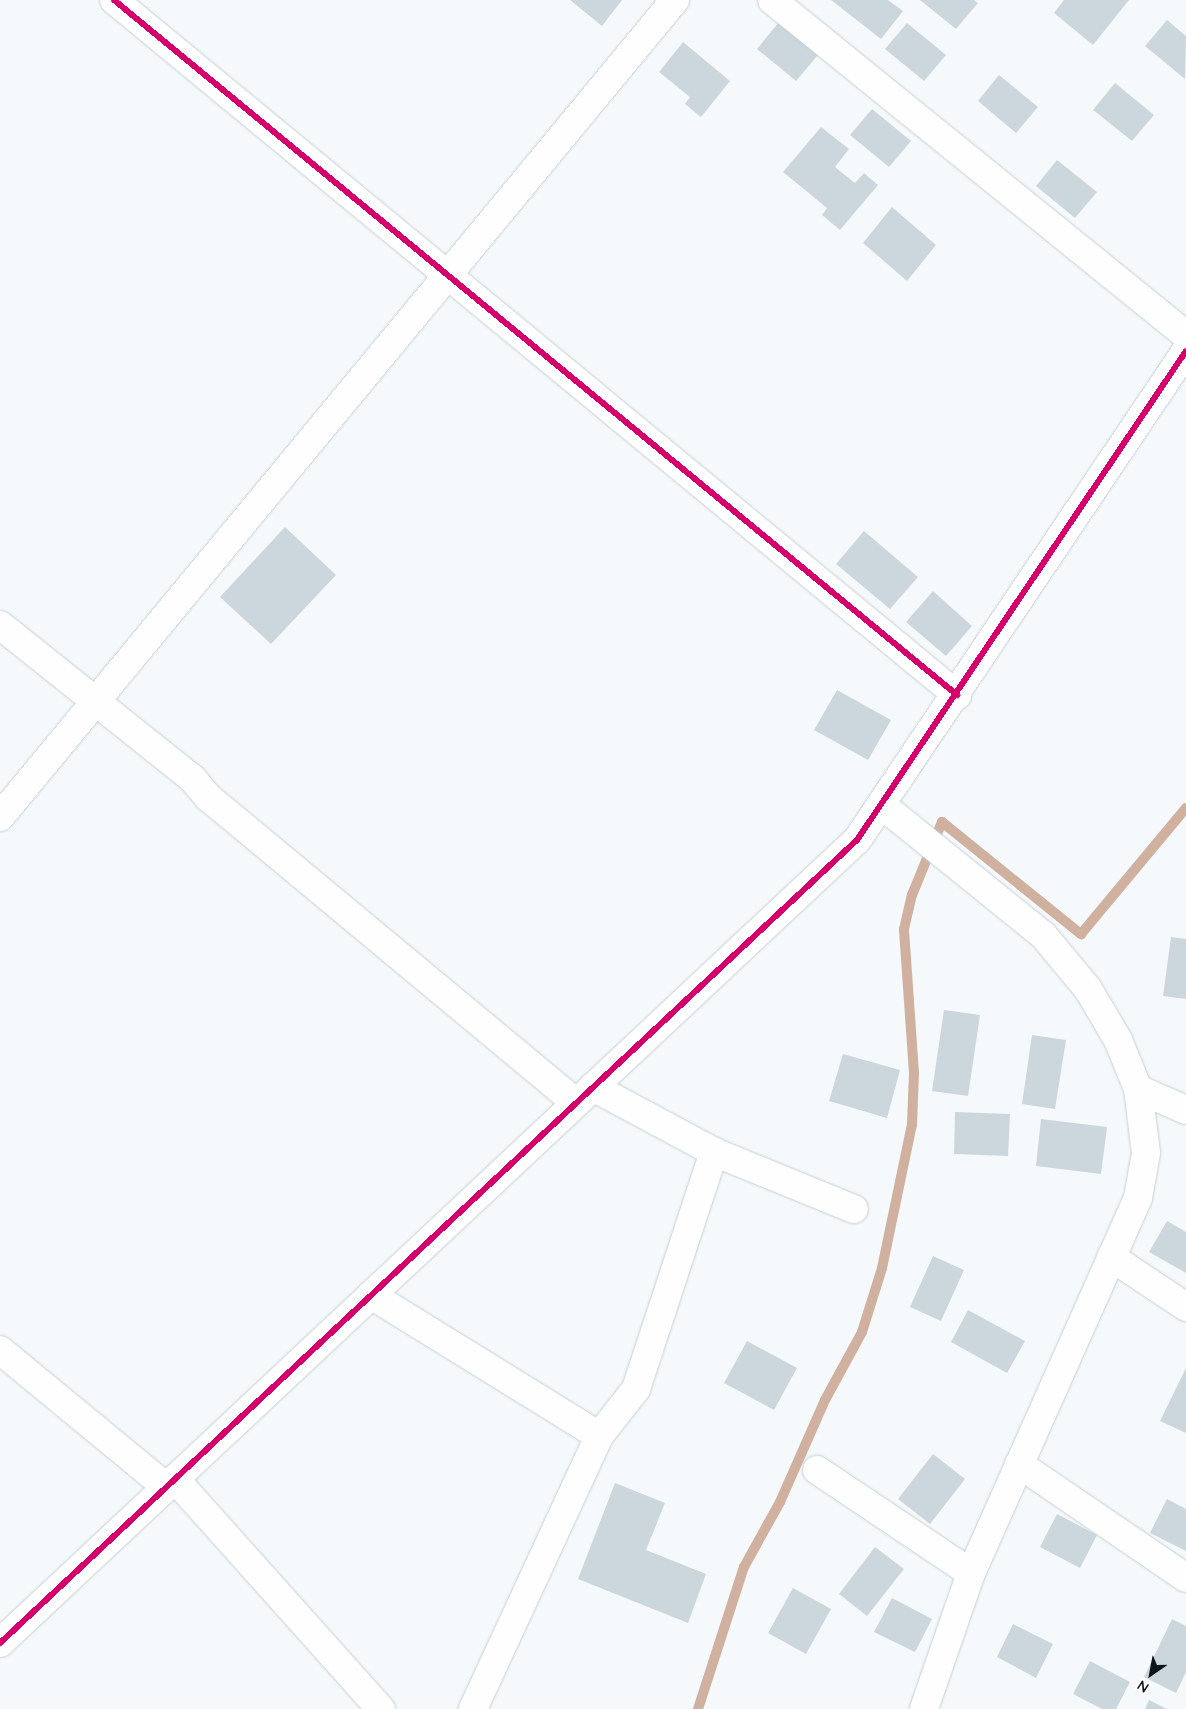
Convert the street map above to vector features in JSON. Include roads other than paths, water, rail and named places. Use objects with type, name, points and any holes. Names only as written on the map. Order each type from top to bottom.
[{"type":"street","points":[[114,0],[957,695]]},
{"type":"street","points":[[0,817],[675,0]]},
{"type":"street","points":[[772,0],[1186,335]]},
{"type":"street","points":[[0,1643],[857,840],[883,806],[1186,351]]},
{"type":"street","points":[[0,624],[94,703],[192,778],[209,798],[584,1095],[714,1152],[854,1209]]},
{"type":"street","points":[[883,806],[1043,934],[1088,989],[1118,1040],[1138,1089],[1146,1153],[1138,1198],[971,1573],[924,1709]]},
{"type":"street","points":[[1138,1089],[1186,1110]]},
{"type":"street","points":[[473,1709],[599,1436],[636,1389],[714,1152]]},
{"type":"street","points":[[1111,1257],[1186,1308]]},
{"type":"street","points":[[371,1295],[599,1436]]},
{"type":"street","points":[[0,1350],[170,1483],[380,1709]]},
{"type":"street","points":[[1019,1464],[1186,1578]]},
{"type":"street","points":[[817,1470],[971,1573]]},
{"type":"waterway","points":[[698,1709],[744,1567],[780,1502],[825,1400],[862,1332],[882,1268],[912,1125],[914,1073],[904,929],[912,895],[942,822],[1081,934],[1186,808]]}]
